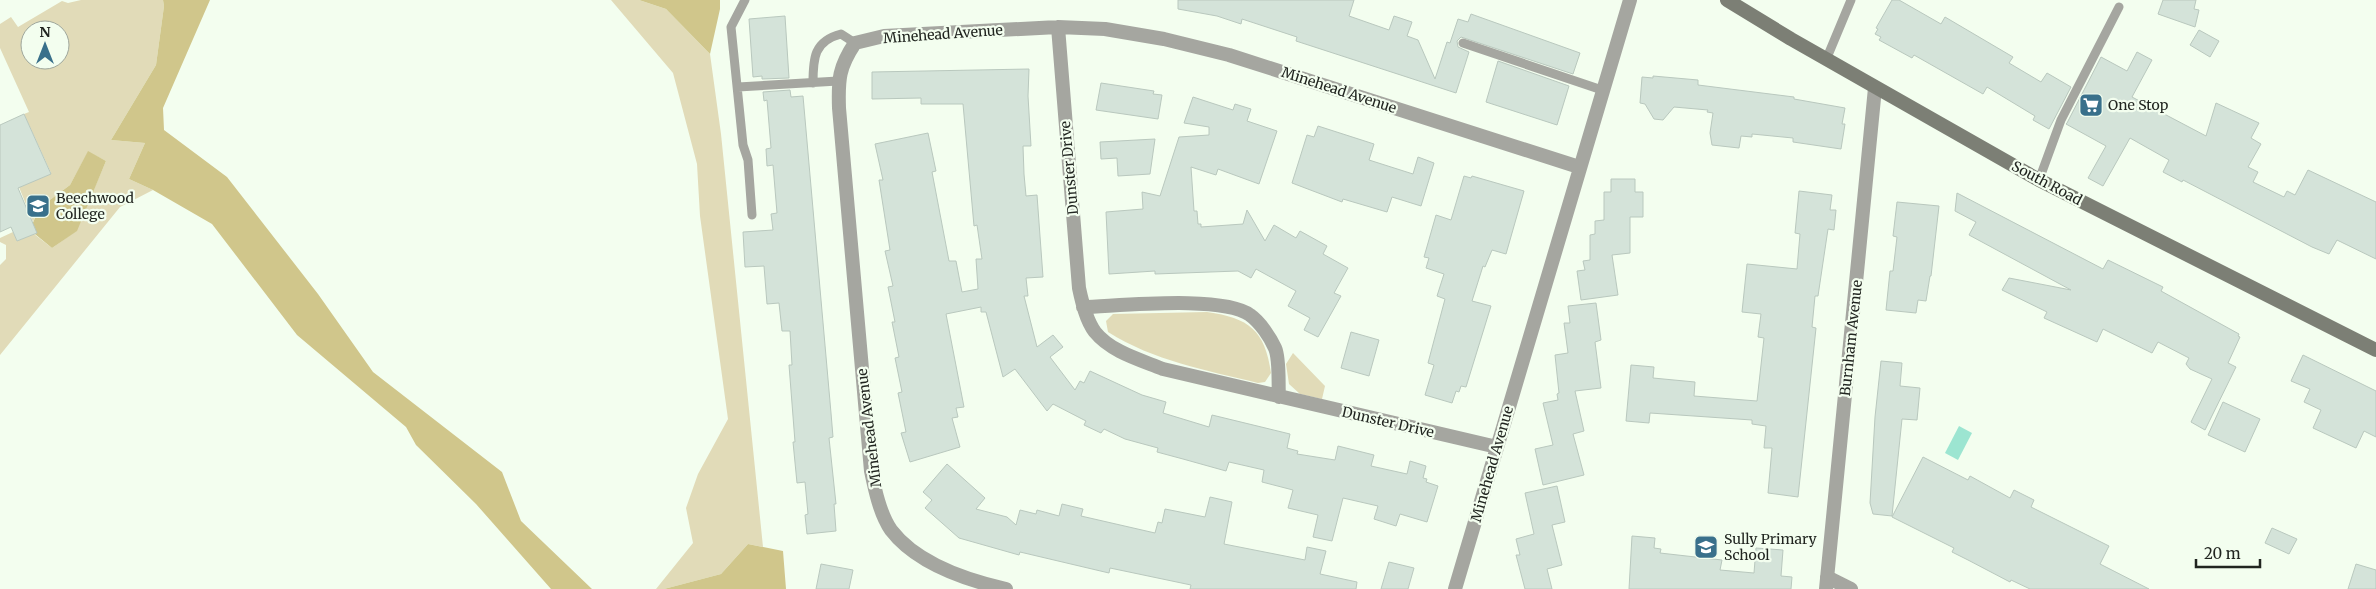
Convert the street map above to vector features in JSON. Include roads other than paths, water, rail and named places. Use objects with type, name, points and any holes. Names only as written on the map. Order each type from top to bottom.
[{"type":"main road","name":"South Road","points":[[1727,0],[1826,60],[2039,180],[2376,350]]},
{"type":"street","name":"Minehead Avenue","points":[[1455,589],[1630,0]]},
{"type":"street","name":"Minehead Avenue","points":[[1002,588],[956,574],[925,560],[911,550],[890,529],[877,497],[871,471],[838,81],[844,59],[855,43],[884,36],[1058,27],[1105,29],[1155,37],[1228,55],[1579,167]]},
{"type":"street","name":"Dunster Drive","points":[[1058,27],[1079,288],[1084,307],[1095,332],[1120,351],[1163,369],[1279,398],[1497,447]]},
{"type":"street","name":"Burnham Avenue","points":[[1826,583],[1875,88]]},
{"type":"street","points":[[1084,307],[1190,304],[1226,307],[1250,314],[1266,333],[1276,350],[1279,398]]},
{"type":"street","points":[[1826,583],[1851,589]]},
{"type":"lane","points":[[746,0],[731,28],[752,215]]},
{"type":"lane","points":[[1826,60],[1851,0]]},
{"type":"lane","points":[[2039,180],[2061,120],[2119,7]]},
{"type":"lane","points":[[813,82],[813,61],[820,46],[830,37],[841,34],[855,43]]},
{"type":"lane","points":[[1463,43],[1602,90]]},
{"type":"lane","points":[[738,88],[838,81]]},
{"type":"water","points":[[1959,426],[1972,433],[1958,460],[1945,453]]},
{"type":"place","name":"One Stop","points":[[2091,105]]},
{"type":"place","name":"Beechwood College","points":[[38,206]]},
{"type":"place","name":"Sully Primary School","points":[[1706,547]]}]
